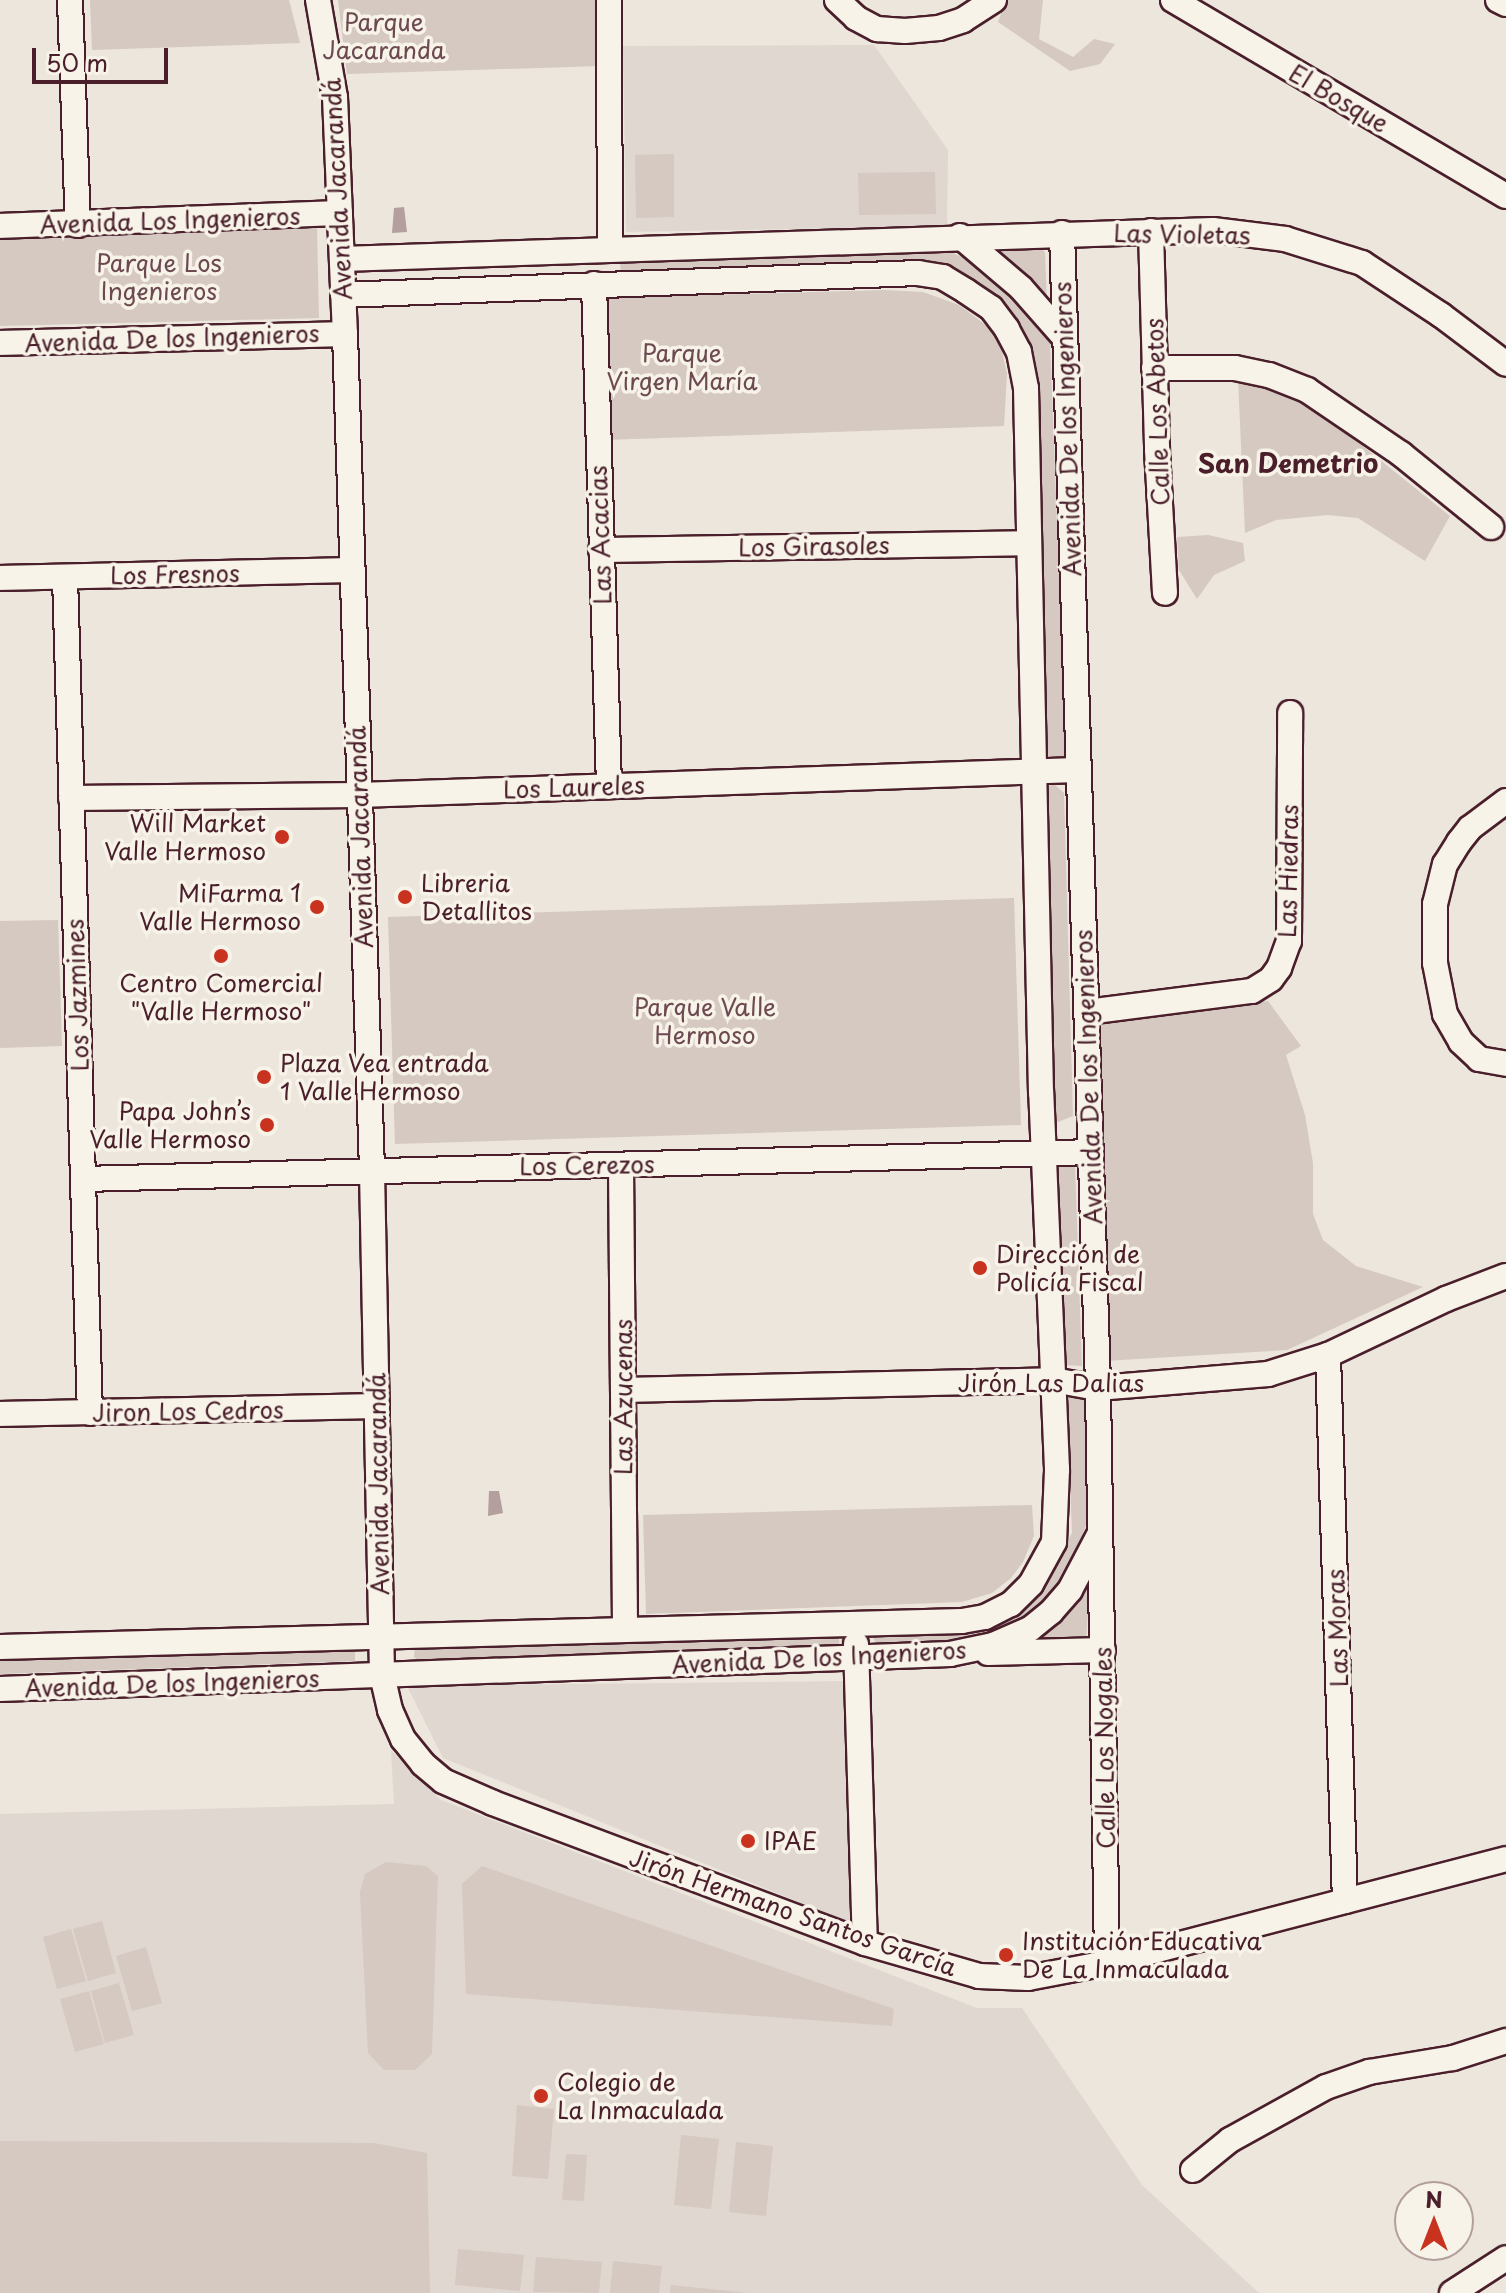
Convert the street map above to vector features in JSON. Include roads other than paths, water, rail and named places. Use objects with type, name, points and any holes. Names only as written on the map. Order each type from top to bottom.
[{"type":"street","points":[[70,0],[78,225]]},
{"type":"street","name":"Avenida Jacarandá","points":[[318,0],[335,97],[345,334],[372,1171],[382,1675]]},
{"type":"street","points":[[609,0],[610,249]]},
{"type":"street","points":[[837,0],[856,18],[877,29],[905,31],[939,28],[963,20],[994,0]]},
{"type":"street","name":"El Bosque","points":[[1173,0],[1506,196]]},
{"type":"street","points":[[1498,0],[1506,4]]},
{"type":"street","name":"Avenida Los Ingenieros","points":[[0,226],[340,213]]},
{"type":"street","name":"Las Violetas","points":[[1062,233],[1213,230],[1285,239],[1362,263],[1441,315],[1506,364]]},
{"type":"street","name":"Calle Los Abetos","points":[[1151,231],[1165,593]]},
{"type":"street","points":[[342,259],[1062,233]]},
{"type":"street","name":"Avenida De los Ingenieros","points":[[0,1689],[950,1654],[993,1645],[1030,1629],[1051,1612],[1070,1590],[1100,1533],[1062,233]]},
{"type":"street","points":[[960,236],[1021,288],[1064,337]]},
{"type":"street","name":"Avenida De los Ingenieros","points":[[0,1647],[962,1621],[985,1617],[1011,1604],[1031,1584],[1054,1542],[1058,1516],[1043,1153],[1026,388],[1019,352],[991,308],[943,277],[918,273],[343,295]]},
{"type":"street","name":"Las Acacias","points":[[594,284],[609,786]]},
{"type":"street","name":"Avenida De los Ingenieros","points":[[0,343],[345,334]]},
{"type":"street","points":[[1154,368],[1235,368],[1269,375],[1307,390],[1401,454],[1491,527]]},
{"type":"street","name":"Los Girasoles","points":[[601,550],[1028,543]]},
{"type":"street","name":"Los Fresnos","points":[[0,578],[351,570]]},
{"type":"street","name":"Los Jazmines","points":[[65,577],[90,1413]]},
{"type":"street","name":"Las Hiedras","points":[[1087,1012],[1252,991],[1263,986],[1279,968],[1289,941],[1290,713]]},
{"type":"street","name":"Los Laureles","points":[[71,798],[359,795],[1077,770]]},
{"type":"street","points":[[1506,801],[1470,828],[1445,864],[1435,904],[1435,963],[1445,1014],[1461,1042],[1479,1059],[1506,1064]]},
{"type":"street","name":"Los Cerezos","points":[[83,1179],[1091,1152]]},
{"type":"street","name":"Las Azucenas","points":[[621,1165],[625,1629]]},
{"type":"street","name":"Jirón Las Dalias","points":[[623,1390],[1053,1380],[1098,1388],[1268,1374],[1328,1355],[1446,1299],[1506,1276]]},
{"type":"street","name":"Las Moras","points":[[1328,1355],[1345,1901]]},
{"type":"street","name":"Jiron Los Cedros","points":[[0,1414],[377,1406]]},
{"type":"street","name":"Calle Los Nogales","points":[[1100,1533],[1107,1963]]},
{"type":"street","points":[[855,1625],[865,1943]]},
{"type":"street","points":[[950,1654],[1103,1650]]},
{"type":"street","name":"Jirón Hermano Santos García","points":[[382,1675],[390,1710],[403,1739],[423,1764],[443,1781],[493,1803],[865,1943],[979,1976],[1028,1978],[1107,1963],[1506,1859]]},
{"type":"street","points":[[1193,2170],[1230,2140],[1326,2087],[1369,2072],[1453,2058],[1506,2041]]},
{"type":"street","points":[[1452,2293],[1506,2258]]},
{"type":"place","name":"Will Market Valle Hermoso","points":[[282,837]]},
{"type":"place","name":"Libreria Detallitos","points":[[405,897]]},
{"type":"place","name":"MiFarma 1 Valle Hermoso","points":[[317,907]]},
{"type":"place","name":"Centro Comercial \"Valle Hermoso\"","points":[[221,956]]},
{"type":"place","name":"Plaza Vea entrada 1 Valle Hermoso","points":[[264,1077]]},
{"type":"place","name":"Papa John’s Valle Hermoso","points":[[267,1125]]},
{"type":"place","name":"Dirección de Policía Fiscal","points":[[980,1268]]},
{"type":"place","name":"IPAE","points":[[748,1841]]},
{"type":"place","name":"Institución Educativa De La Inmaculada","points":[[1006,1955]]},
{"type":"place","name":"Colegio de La Inmaculada","points":[[541,2096]]},
{"type":"district","name":"San Demetrio","points":[[1288,463]]},
{"type":"park label","name":"Parque Jacaranda","points":[[384,36]]},
{"type":"park label","name":"Parque Los Ingenieros","points":[[159,277]]},
{"type":"park label","name":"Parque Virgen María","points":[[682,367]]},
{"type":"park label","name":"Parque Valle Hermoso","points":[[705,1021]]}]
